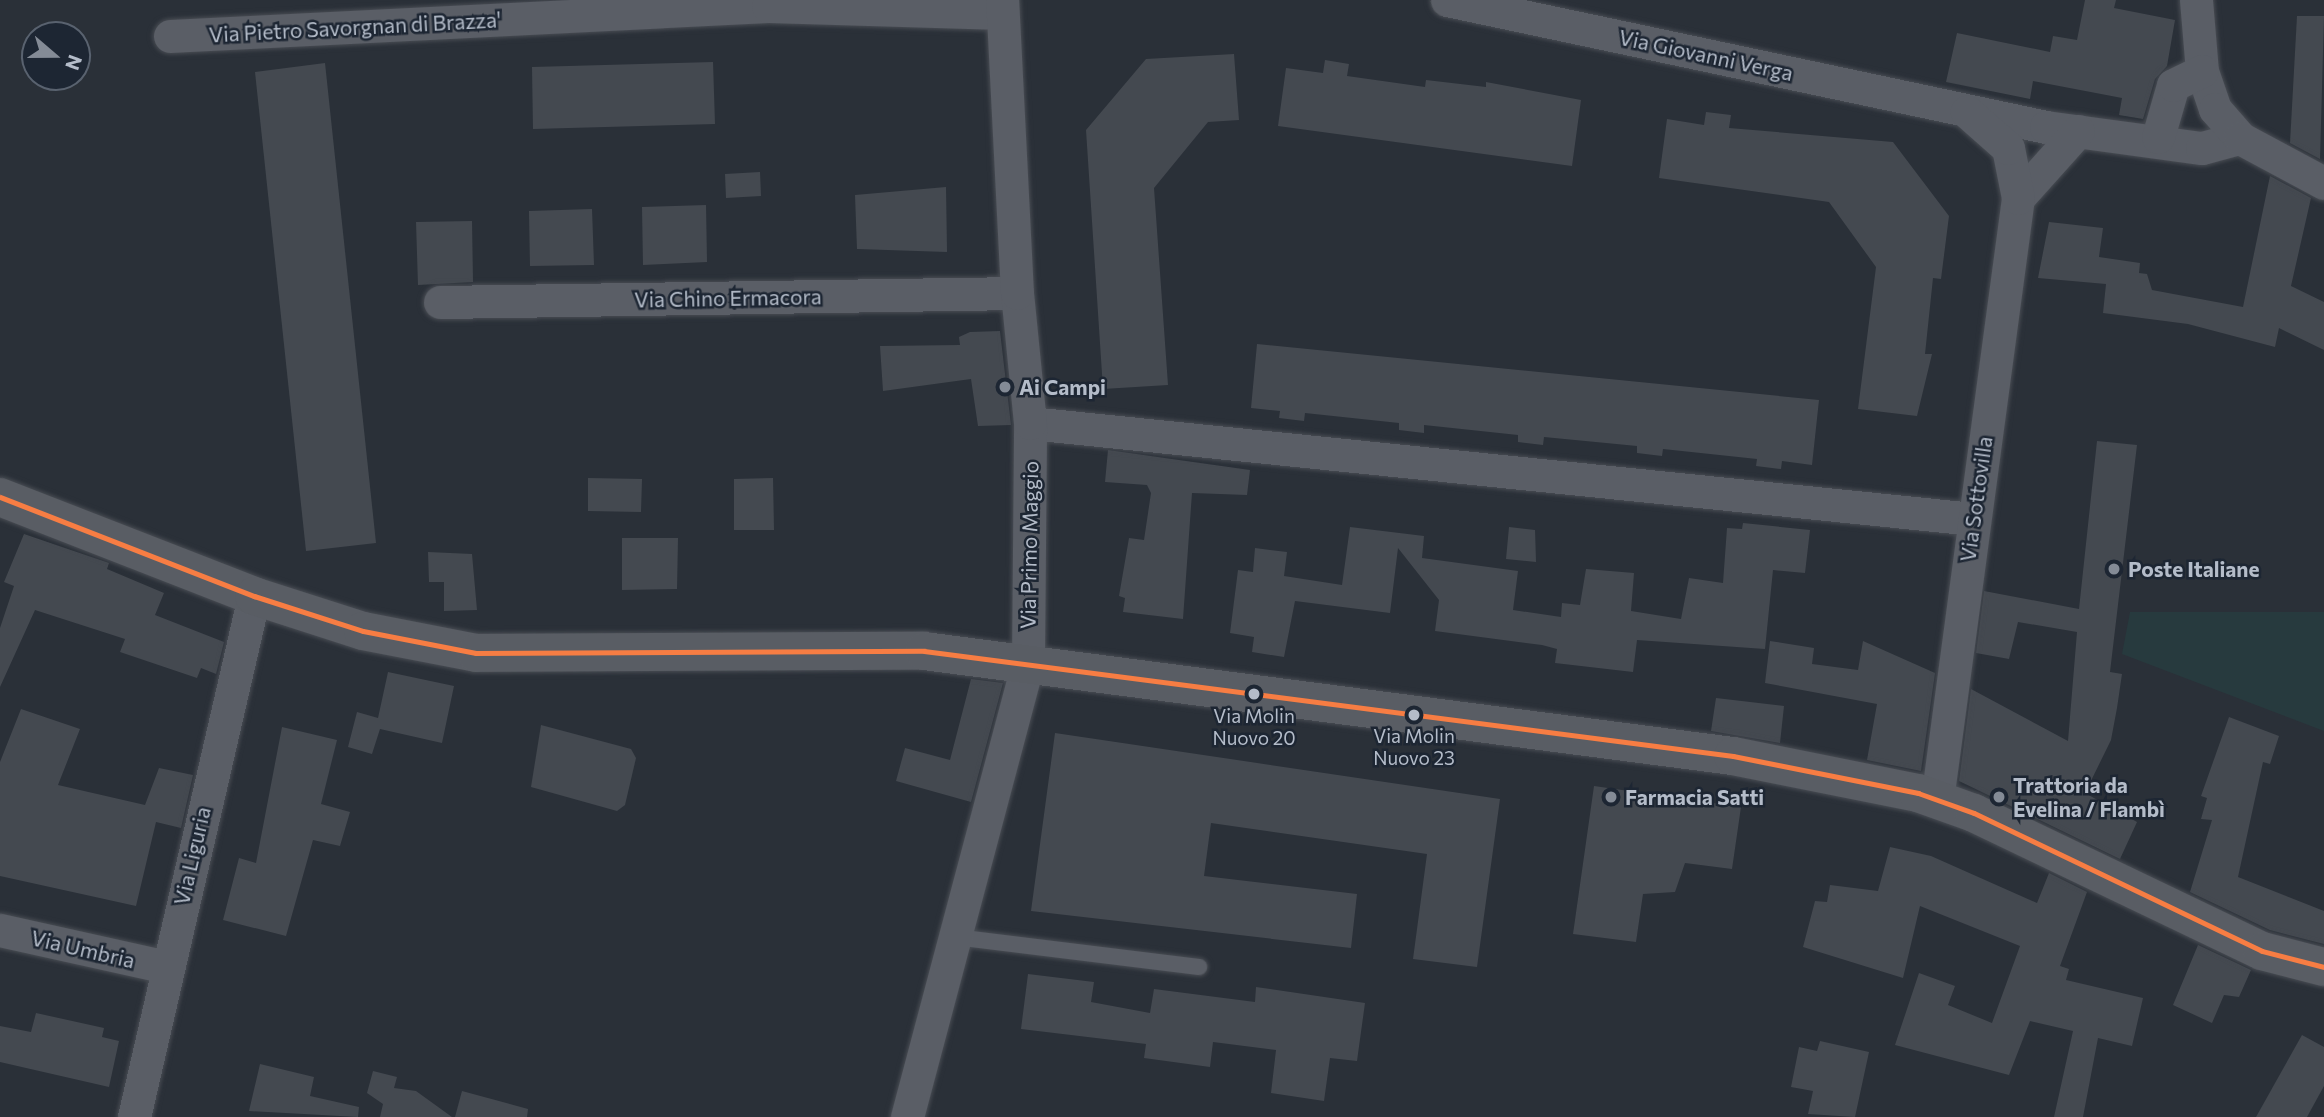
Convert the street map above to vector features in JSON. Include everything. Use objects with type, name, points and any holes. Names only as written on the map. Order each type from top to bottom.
[{"type":"main road","points":[[0,497],[254,596],[363,631],[476,653],[923,651],[1028,663],[1205,692],[1733,756],[1937,800],[2262,951],[2324,967]]},
{"type":"street","name":"Via Giovanni Verga","points":[[1447,0],[1966,110]]},
{"type":"street","points":[[2196,0],[2202,71],[2214,110],[2240,138],[2324,183]]},
{"type":"street","name":"Via Pietro Savorgnan di Brazza'","points":[[170,36],[768,6],[1002,7]]},
{"type":"street","name":"Via Primo Maggio","points":[[907,1117],[1028,663],[1031,423],[1017,293],[1002,7]]},
{"type":"street","points":[[2158,137],[2173,85],[2202,71]]},
{"type":"street","points":[[1966,110],[2078,131],[2158,137],[2202,148],[2240,138]]},
{"type":"street","name":"Via Sottovilla","points":[[1937,800],[2018,198],[2008,148],[1966,110]]},
{"type":"street","points":[[2018,198],[2078,131]]},
{"type":"street","name":"Via Chino Ermacora","points":[[440,302],[1017,293]]},
{"type":"street","points":[[1031,423],[1973,519]]},
{"type":"street","name":"Via Liguria","points":[[134,1117],[188,871],[254,596]]},
{"type":"street","name":"Via Umbria","points":[[0,930],[167,967]]},
{"type":"lane","points":[[955,937],[1199,967]]},
{"type":"green space","points":[[2130,612],[2324,612],[2324,731],[2122,654]]},
{"type":"building","points":[[2085,0],[2116,0],[2114,8],[2175,20],[2167,66],[2155,79],[2143,119],[2119,115],[2122,98],[2033,81],[2030,99],[1946,82],[1957,33],[2050,52],[2053,36],[2077,40]]},
{"type":"building","points":[[2297,16],[2324,16],[2320,159],[2290,143]]},
{"type":"building","points":[[1234,54],[1239,120],[1208,122],[1154,188],[1168,385],[1103,389],[1086,130],[1146,59]]},
{"type":"building","points":[[1325,60],[1349,64],[1347,76],[1425,87],[1426,80],[1486,87],[1486,82],[1581,100],[1572,166],[1278,126],[1286,68],[1323,73]]},
{"type":"building","points":[[713,62],[715,124],[533,129],[532,67]]},
{"type":"building","points":[[325,63],[376,543],[306,551],[255,72]]},
{"type":"building","points":[[1706,112],[1731,115],[1729,128],[1893,142],[1949,216],[1941,279],[1933,278],[1925,354],[1932,354],[1917,416],[1858,409],[1876,267],[1829,202],[1659,178],[1667,119],[1704,125]]},
{"type":"building","points":[[760,172],[761,196],[726,198],[725,174]]},
{"type":"building","points":[[2270,176],[2311,198],[2291,286],[2324,302],[2324,350],[2279,328],[2275,347],[2188,324],[2103,313],[2106,284],[2038,278],[2049,222],[2103,228],[2099,257],[2140,263],[2139,273],[2147,274],[2152,290],[2243,307]]},
{"type":"building","points":[[946,187],[947,252],[857,249],[855,195]]},
{"type":"building","points":[[706,205],[707,262],[643,265],[642,207]]},
{"type":"building","points":[[592,209],[594,265],[530,266],[529,211]]},
{"type":"building","points":[[472,221],[473,282],[418,285],[416,222]]},
{"type":"building","points":[[1000,331],[1011,425],[978,426],[971,379],[883,391],[880,346],[960,345],[959,337],[970,332]]},
{"type":"building","points":[[1257,344],[1819,400],[1812,465],[1782,461],[1781,469],[1756,466],[1757,459],[1663,449],[1662,456],[1637,453],[1637,446],[1544,437],[1543,445],[1518,442],[1518,435],[1424,425],[1424,433],[1399,430],[1399,423],[1305,413],[1304,421],[1279,418],[1280,411],[1251,408]]},
{"type":"building","points":[[2097,441],[2137,445],[2110,672],[2122,674],[2117,708],[2111,740],[2085,793],[2137,822],[2120,859],[1959,781],[1971,689],[2068,741],[2077,632],[2018,622],[2009,659],[1976,653],[1984,591],[2079,609]]},
{"type":"building","points":[[1108,450],[1250,470],[1247,495],[1192,493],[1183,619],[1123,612],[1125,598],[1119,596],[1129,538],[1144,540],[1151,493],[1147,485],[1105,482]]},
{"type":"building","points":[[588,478],[642,479],[641,512],[588,511]]},
{"type":"building","points":[[773,478],[774,530],[734,530],[734,479]]},
{"type":"building","points":[[1743,523],[1810,530],[1805,573],[1773,570],[1765,649],[1637,640],[1633,672],[1555,663],[1557,649],[1542,645],[1435,631],[1439,600],[1398,548],[1390,613],[1295,601],[1284,657],[1252,652],[1254,637],[1230,633],[1238,570],[1253,572],[1255,548],[1287,552],[1284,576],[1342,585],[1350,527],[1424,536],[1422,558],[1518,571],[1513,610],[1561,617],[1562,603],[1580,605],[1586,569],[1634,573],[1631,611],[1681,619],[1689,578],[1723,583],[1727,528],[1742,529]]},
{"type":"building","points":[[1509,527],[1535,530],[1536,562],[1506,559]]},
{"type":"building","points":[[24,534],[109,563],[107,569],[164,593],[155,615],[224,642],[216,674],[201,668],[197,678],[120,652],[125,639],[35,610],[0,687],[0,628],[14,586],[4,582]]},
{"type":"building","points":[[622,538],[678,538],[677,589],[622,590]]},
{"type":"building","points":[[428,552],[472,554],[477,610],[444,611],[444,582],[429,582]]},
{"type":"building","points":[[1770,641],[1814,648],[1812,664],[1858,670],[1863,641],[1935,673],[1921,771],[1867,760],[1877,704],[1765,683]]},
{"type":"building","points":[[388,672],[454,686],[442,743],[380,729],[372,754],[348,747],[357,712],[378,718]]},
{"type":"building","points":[[971,679],[1003,683],[971,802],[896,781],[905,748],[950,760]]},
{"type":"building","points":[[1716,698],[1784,706],[1780,743],[1711,731]]},
{"type":"building","points":[[21,709],[80,729],[58,785],[145,805],[159,768],[193,775],[181,828],[156,822],[136,906],[0,876],[0,762]]},
{"type":"building","points":[[2229,717],[2279,736],[2270,764],[2263,762],[2238,877],[2324,911],[2324,944],[2270,930],[2190,892],[2212,820],[2201,819],[2207,798],[2201,796]]},
{"type":"building","points":[[541,725],[631,749],[636,758],[625,805],[617,811],[531,787]]},
{"type":"building","points":[[282,727],[337,740],[321,804],[350,812],[340,846],[313,840],[286,936],[223,920],[239,858],[256,863]]},
{"type":"building","points":[[1055,733],[1500,799],[1477,967],[1413,959],[1427,854],[1211,823],[1204,876],[1357,894],[1351,948],[1031,911]]},
{"type":"building","points":[[1594,786],[1741,807],[1732,869],[1685,863],[1675,892],[1643,894],[1636,942],[1573,934]]},
{"type":"building","points":[[1890,847],[1931,856],[2037,903],[2049,873],[2087,892],[2060,966],[2069,969],[2066,980],[2143,998],[2132,1046],[2098,1038],[2083,1117],[2054,1117],[2073,1031],[2030,1021],[2009,1075],[1895,1045],[1919,973],[1955,986],[1948,1005],[1992,1023],[2020,946],[1920,906],[1903,978],[1803,947],[1815,901],[1827,902],[1830,885],[1878,891]]},
{"type":"building","points":[[2198,945],[2251,970],[2239,997],[2224,995],[2212,1023],[2173,1005]]},
{"type":"building","points":[[1028,974],[1094,982],[1091,1002],[1150,1013],[1154,989],[1255,1002],[1256,987],[1365,1003],[1357,1061],[1330,1058],[1324,1101],[1271,1093],[1276,1050],[1213,1042],[1210,1067],[1144,1058],[1146,1044],[1021,1029]]},
{"type":"building","points":[[36,1013],[104,1028],[102,1037],[119,1041],[109,1087],[0,1062],[0,1026],[31,1032]]},
{"type":"building","points":[[2302,1035],[2324,1047],[2324,1086],[2307,1117],[2256,1117]]},
{"type":"building","points":[[1820,1041],[1869,1052],[1855,1117],[1808,1114],[1813,1091],[1791,1087],[1799,1047],[1817,1051]]},
{"type":"building","points":[[260,1064],[314,1077],[310,1096],[359,1107],[358,1117],[249,1111]]},
{"type":"building","points":[[373,1071],[397,1077],[394,1088],[416,1091],[452,1117],[380,1117],[383,1104],[367,1093]]},
{"type":"building","points":[[462,1091],[528,1109],[527,1117],[455,1117]]},
{"type":"transit line","points":[[0,497],[254,596],[363,631],[476,653],[924,651],[1733,756],[1918,793],[1974,813],[2262,951],[2324,967]]},
{"type":"place","name":"Ai Campi","points":[[1005,387]]},
{"type":"place","name":"Poste Italiane","points":[[2114,569]]},
{"type":"place","name":"Via Molin Nuovo 20","points":[[1254,694]]},
{"type":"place","name":"Via Molin Nuovo 23","points":[[1414,715]]},
{"type":"place","name":"Farmacia Satti","points":[[1611,797]]},
{"type":"place","name":"Trattoria da Evelina / Flambì","points":[[1999,797]]}]
